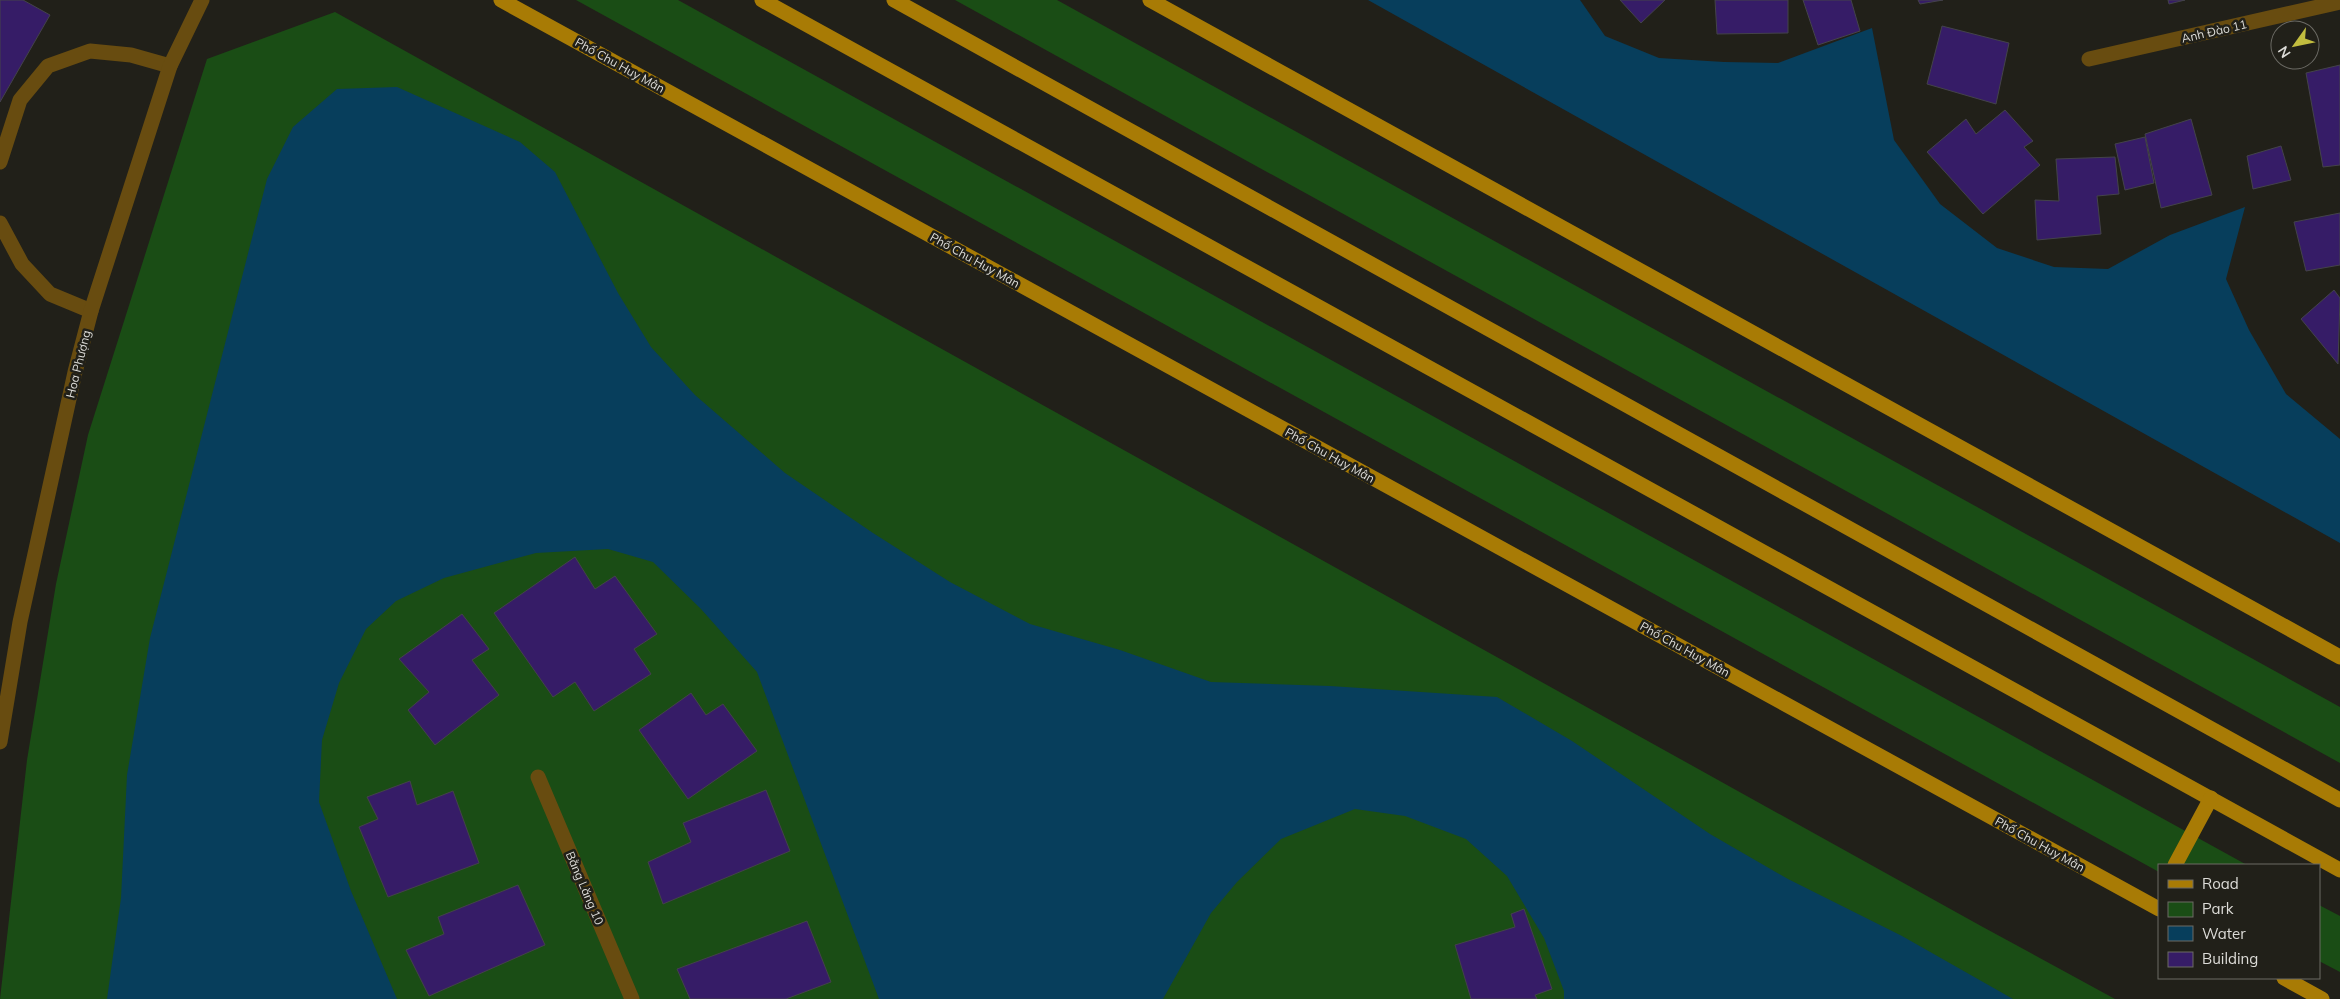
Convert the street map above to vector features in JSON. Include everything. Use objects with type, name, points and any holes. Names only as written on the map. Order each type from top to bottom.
[{"type":"main road","name":"Phố Chu Huy Mân","points":[[501,0],[2157,903]]},
{"type":"main road","points":[[762,0],[2340,870]]},
{"type":"main road","points":[[894,0],[2340,800]]},
{"type":"main road","points":[[1150,0],[2340,657]]},
{"type":"main road","points":[[2176,864],[2211,798]]},
{"type":"main road","points":[[2286,979],[2322,999]]},
{"type":"street","name":"Hoa Phượng","points":[[0,742],[2,720],[20,622],[75,372],[91,311],[170,66],[202,0]]},
{"type":"street","name":"Anh Đào 11","points":[[2089,59],[2340,2]]},
{"type":"street","points":[[0,162],[20,100],[48,66],[90,50],[131,55],[170,66]]},
{"type":"street","points":[[0,223],[22,264],[50,294],[91,311]]},
{"type":"street","name":"Bằng Lăng 10","points":[[538,777],[632,999]]},
{"type":"green space","points":[[576,0],[678,0],[2245,864],[2158,864],[2158,871]]},
{"type":"green space","points":[[955,0],[1057,0],[2340,707],[2340,763]]},
{"type":"green space","points":[[335,12],[2115,999],[0,999],[27,760],[56,584],[88,435],[207,59]]},
{"type":"green space","points":[[2320,906],[2340,916],[2340,972],[2320,962]]},
{"type":"water","points":[[1368,0],[1580,0],[1605,36],[1659,58],[1724,62],[1778,63],[1872,28],[1894,140],[1940,204],[1997,248],[2054,267],[2108,269],[2170,235],[2245,207],[2226,279],[2249,330],[2286,394],[2340,439],[2340,543]]},
{"type":"water","points":[[397,87],[520,142],[555,172],[618,293],[651,347],[695,395],[785,473],[873,533],[950,582],[1030,624],[1120,650],[1211,682],[1330,686],[1497,697],[1572,741],[1710,834],[1788,879],[1902,936],[2013,999],[1564,999],[1564,991],[1544,938],[1507,876],[1466,839],[1405,816],[1355,809],[1281,839],[1237,882],[1211,913],[1163,999],[879,999],[757,672],[701,609],[653,562],[608,549],[536,553],[444,578],[396,601],[366,629],[339,683],[322,740],[319,802],[351,891],[397,999],[107,999],[121,898],[127,775],[150,638],[267,179],[293,127],[337,89]]},
{"type":"building","points":[[0,0],[23,0],[50,15],[0,102]]},
{"type":"building","points":[[1620,0],[1665,0],[1641,23]]},
{"type":"building","points":[[1715,0],[1788,0],[1788,33],[1717,34]]},
{"type":"building","points":[[1803,0],[1851,0],[1860,31],[1818,45]]},
{"type":"building","points":[[1918,0],[1943,0],[1920,4]]},
{"type":"building","points":[[2168,0],[2185,0],[2169,4]]},
{"type":"building","points":[[1942,26],[2009,43],[1996,104],[1927,84]]},
{"type":"building","points":[[2340,65],[2340,165],[2323,167],[2306,73]]},
{"type":"building","points":[[2005,110],[2033,141],[2024,147],[2040,165],[1983,214],[1927,152],[1966,119],[1976,134]]},
{"type":"building","points":[[2191,119],[2212,195],[2161,208],[2145,134]]},
{"type":"building","points":[[2145,137],[2154,183],[2125,190],[2115,144]]},
{"type":"building","points":[[2281,146],[2291,180],[2253,189],[2247,156]]},
{"type":"building","points":[[2115,157],[2119,194],[2097,196],[2101,234],[2037,240],[2035,200],[2059,201],[2056,159]]},
{"type":"building","points":[[2340,213],[2340,265],[2306,271],[2294,222]]},
{"type":"building","points":[[2334,290],[2340,298],[2338,364],[2301,319]]},
{"type":"building","points":[[575,557],[595,589],[615,576],[657,634],[634,649],[651,674],[594,711],[575,682],[553,697],[494,613]]},
{"type":"building","points":[[462,614],[489,649],[472,660],[499,695],[435,745],[408,710],[429,692],[399,659]]},
{"type":"building","points":[[691,693],[706,715],[723,704],[757,751],[688,799],[639,730]]},
{"type":"building","points":[[410,781],[417,805],[453,791],[479,863],[388,897],[359,827],[378,819],[367,797]]},
{"type":"building","points":[[766,790],[790,851],[663,904],[648,862],[691,842],[683,823]]},
{"type":"building","points":[[518,885],[545,945],[429,996],[406,950],[444,934],[438,917]]},
{"type":"building","points":[[1524,909],[1552,989],[1535,995],[1537,999],[1471,999],[1455,945],[1515,927],[1511,914]]},
{"type":"building","points":[[807,921],[831,982],[786,999],[690,999],[677,969]]}]
